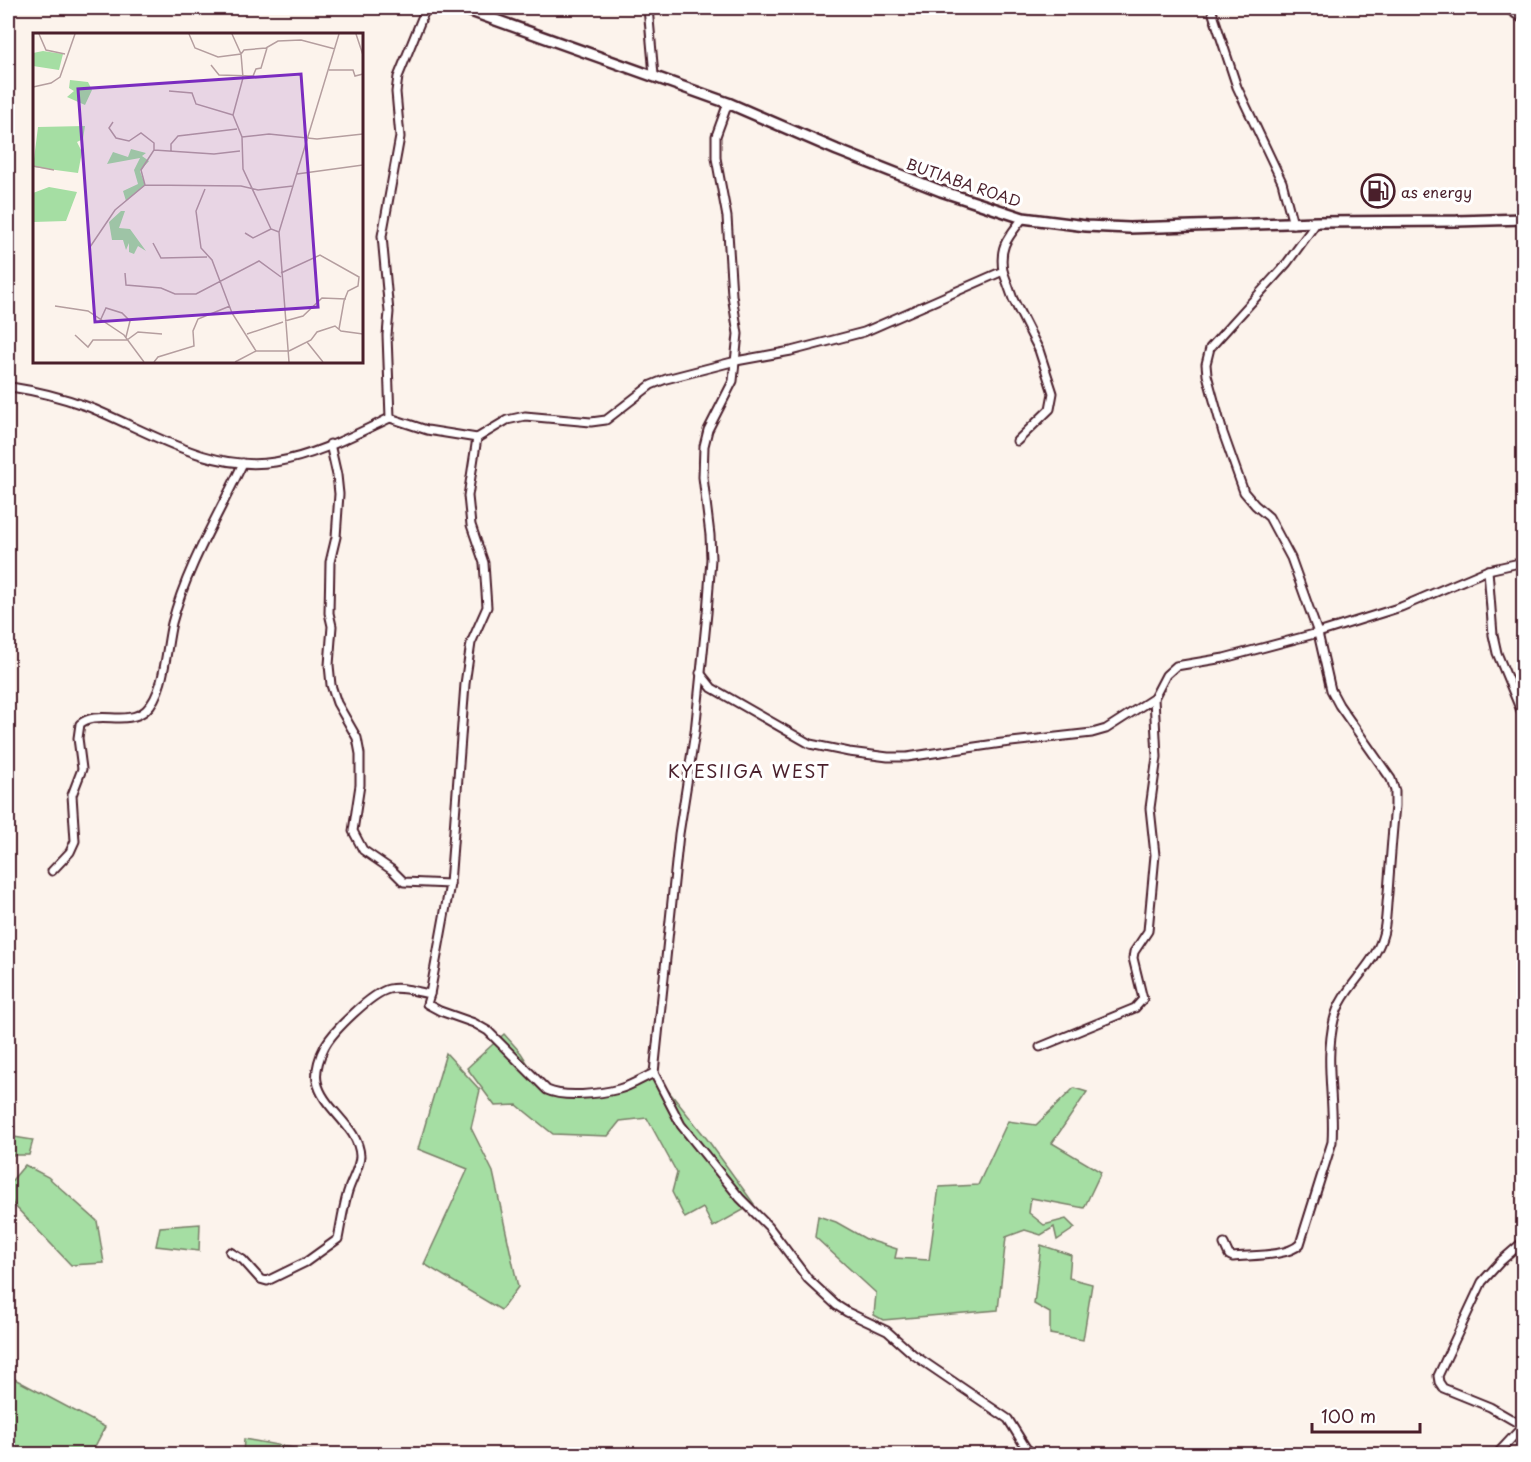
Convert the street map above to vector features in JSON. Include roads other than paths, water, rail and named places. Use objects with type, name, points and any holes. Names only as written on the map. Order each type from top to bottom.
[{"type":"main road","name":"BUTIABA ROAD","points":[[462,8],[654,75],[728,103],[940,191],[1023,218],[1086,226],[1129,228],[1524,219]]},
{"type":"street","points":[[390,418],[387,335],[389,312],[382,236],[400,136],[397,86],[426,8]]},
{"type":"street","points":[[648,8],[654,75]]},
{"type":"street","points":[[1211,8],[1237,87],[1282,182],[1293,224]]},
{"type":"street","points":[[1507,8],[1524,20]]},
{"type":"street","points":[[728,103],[716,136],[716,158],[728,226],[732,296],[738,325],[736,361],[733,381],[708,430],[704,446],[703,477],[711,559],[695,732],[679,834],[654,1073],[681,1125],[740,1198],[769,1227],[808,1279],[836,1305],[887,1331],[914,1355],[1008,1419],[1026,1448],[1034,1455]]},
{"type":"street","points":[[1017,441],[1050,409],[1053,393],[1039,350],[1013,299],[1000,255],[1023,218]]},
{"type":"street","points":[[1224,1244],[1229,1255],[1233,1257],[1283,1252],[1295,1249],[1299,1244],[1332,1143],[1329,1084],[1331,1031],[1334,1016],[1339,1005],[1377,950],[1385,924],[1395,807],[1394,787],[1391,779],[1334,697],[1318,633],[1290,558],[1274,524],[1244,492],[1223,433],[1206,364],[1210,348],[1287,263],[1317,222]]},
{"type":"street","points":[[8,384],[11,387],[47,393],[86,406],[135,429],[213,458],[243,463],[276,462],[298,457],[390,418],[427,430],[477,438],[507,420],[525,416],[591,422],[606,420],[651,385],[685,373],[791,351],[844,335],[864,332],[1003,271]]},
{"type":"street","points":[[477,438],[468,496],[471,525],[484,563],[487,608],[471,643],[465,684],[450,884],[427,1004],[488,1031],[547,1090],[554,1093],[618,1090],[654,1073]]},
{"type":"street","points":[[330,444],[339,494],[336,537],[330,562],[332,626],[329,665],[331,685],[337,703],[351,723],[360,754],[360,785],[353,831],[363,850],[392,870],[404,882],[450,884]]},
{"type":"street","points":[[52,871],[70,852],[75,841],[72,795],[82,769],[78,730],[80,724],[90,719],[136,716],[145,711],[152,702],[160,683],[169,638],[186,579],[243,463]]},
{"type":"street","points":[[700,673],[712,688],[810,744],[825,749],[888,757],[907,757],[1092,733],[1106,729],[1154,698],[1166,675],[1176,666],[1224,658],[1318,633],[1401,607],[1488,570],[1524,562]]},
{"type":"street","points":[[1488,570],[1493,635],[1497,653],[1524,718]]},
{"type":"street","points":[[1040,1047],[1135,1008],[1143,999],[1133,958],[1134,952],[1148,931],[1155,855],[1150,808],[1157,758],[1154,698]]},
{"type":"street","points":[[230,1252],[243,1260],[260,1279],[267,1281],[306,1262],[336,1242],[347,1195],[360,1155],[353,1137],[317,1082],[320,1057],[332,1036],[351,1017],[384,991],[400,988],[430,994]]},
{"type":"street","points":[[1497,1455],[1523,1425],[1490,1407],[1443,1388],[1438,1376],[1482,1282],[1524,1241]]},
{"type":"place","name":"as energy","points":[[1378,191]]},
{"type":"district","name":"KYESIIGA WEST","points":[[749,770]]}]
